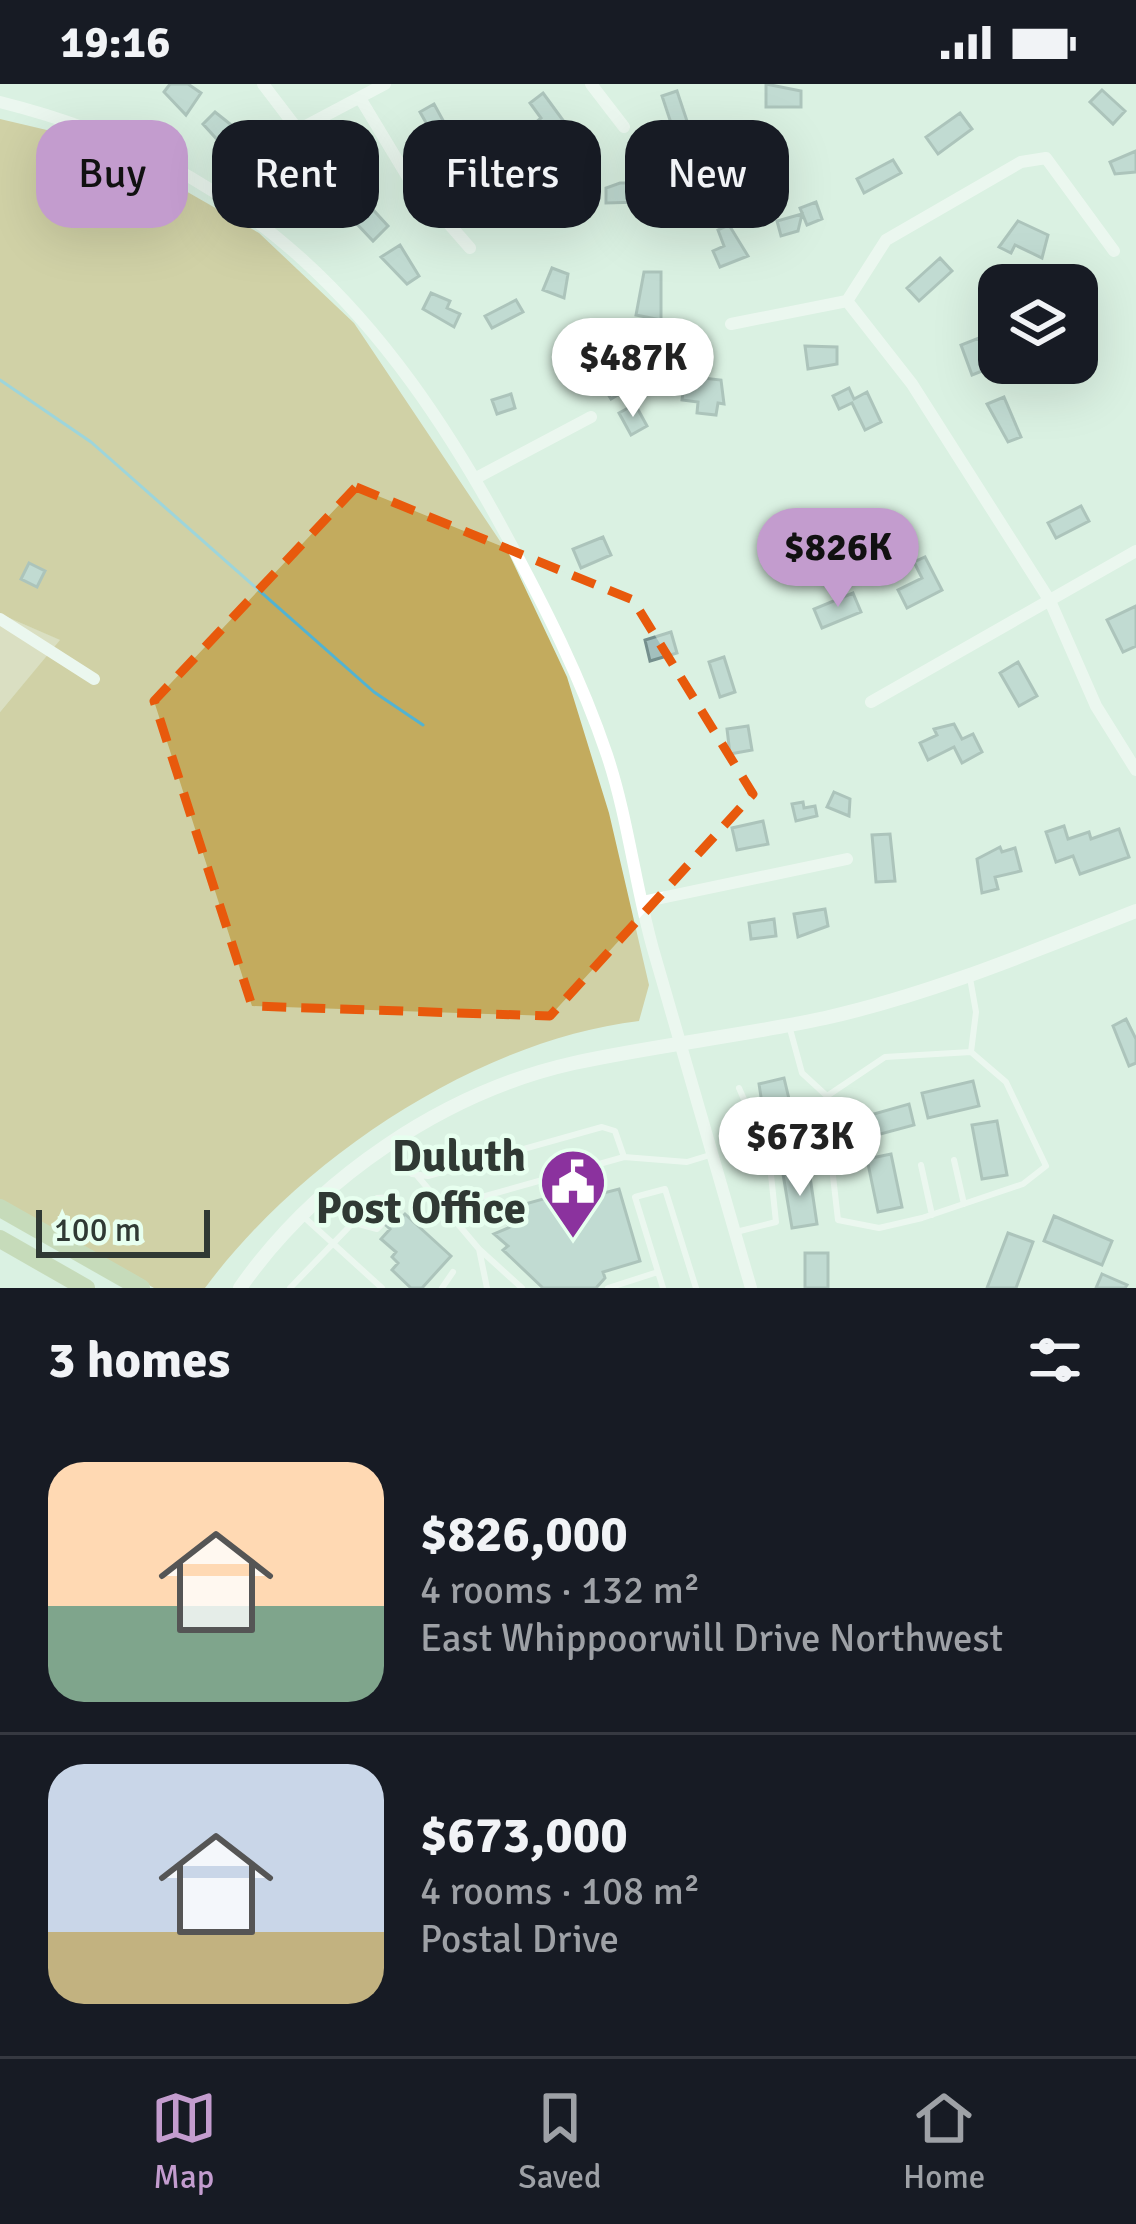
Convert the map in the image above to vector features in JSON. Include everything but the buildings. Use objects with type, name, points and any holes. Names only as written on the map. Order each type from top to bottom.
[{"type":"highway","points":[[0,1208],[141,1288]]},
{"type":"highway","points":[[0,1239],[86,1288]]},
{"type":"street","points":[[263,84],[290,120]]},
{"type":"street","points":[[317,120],[385,84]]},
{"type":"street","points":[[591,84],[624,127]]},
{"type":"street","points":[[360,98],[407,176],[470,248]]},
{"type":"street","points":[[0,101],[124,143],[212,191]]},
{"type":"street","points":[[731,324],[847,301],[886,240],[1021,162],[1046,158],[1114,251]]},
{"type":"street","points":[[262,228],[343,295],[408,372],[478,477],[595,720],[751,1288]]},
{"type":"street","points":[[847,301],[912,384],[1050,601],[1096,706],[1136,770]]},
{"type":"street","points":[[478,477],[591,417]]},
{"type":"street","points":[[871,701],[1136,551]]},
{"type":"street","points":[[0,619],[94,679]]},
{"type":"street","points":[[642,902],[848,860]]},
{"type":"street","points":[[240,1288],[303,1216],[349,1173],[462,1101],[514,1080],[789,1025],[969,975],[1136,911]]},
{"type":"lane","points":[[969,975],[976,1012],[971,1052]]},
{"type":"lane","points":[[789,1025],[802,1073],[827,1096],[838,1220],[879,1228],[932,1215],[1023,1184],[1046,1166],[1006,1082],[971,1052],[885,1057],[827,1096]]},
{"type":"lane","points":[[736,1232],[776,1222],[769,1156],[739,1088]]},
{"type":"lane","points":[[412,1174],[428,1175],[602,1127],[615,1131],[624,1157]]},
{"type":"lane","points":[[769,1156],[829,1141]]},
{"type":"lane","points":[[392,1145],[479,1249],[522,1288]]},
{"type":"lane","points":[[446,1207],[624,1157],[687,1162],[713,1154]]},
{"type":"lane","points":[[953,1160],[964,1204]]},
{"type":"lane","points":[[921,1165],[932,1215]]},
{"type":"lane","points":[[663,1288],[635,1197],[665,1189],[696,1288]]},
{"type":"lane","points":[[290,1288],[382,1194],[396,1202],[392,1213]]},
{"type":"lane","points":[[303,1216],[382,1288]]},
{"type":"lane","points":[[351,1222],[377,1229],[383,1223]]},
{"type":"lane","points":[[479,1249],[487,1288]]},
{"type":"lane","points":[[442,1288],[453,1272]]},
{"type":"lane","points":[[608,1288],[658,1272]]},
{"type":"highlighted area","points":[[356,487],[633,600],[753,794],[550,1016],[252,1006],[154,701]]},
{"type":"shaded area","points":[[0,119],[36,127],[36,228],[188,228],[188,192],[212,206],[212,228],[250,228],[259,233],[354,323],[510,556],[567,677],[609,813],[649,985],[639,1021],[578,1033],[517,1053],[397,1113],[290,1195],[205,1288],[154,1288],[0,1202],[0,712],[60,640],[0,614]]},
{"type":"shaded area","points":[[0,614],[61,640],[0,712]]},
{"type":"waterway","points":[[0,380],[91,442],[374,692],[423,725]]},
{"type":"place","name":"Duluth Post Office","points":[[573,1241]]}]
